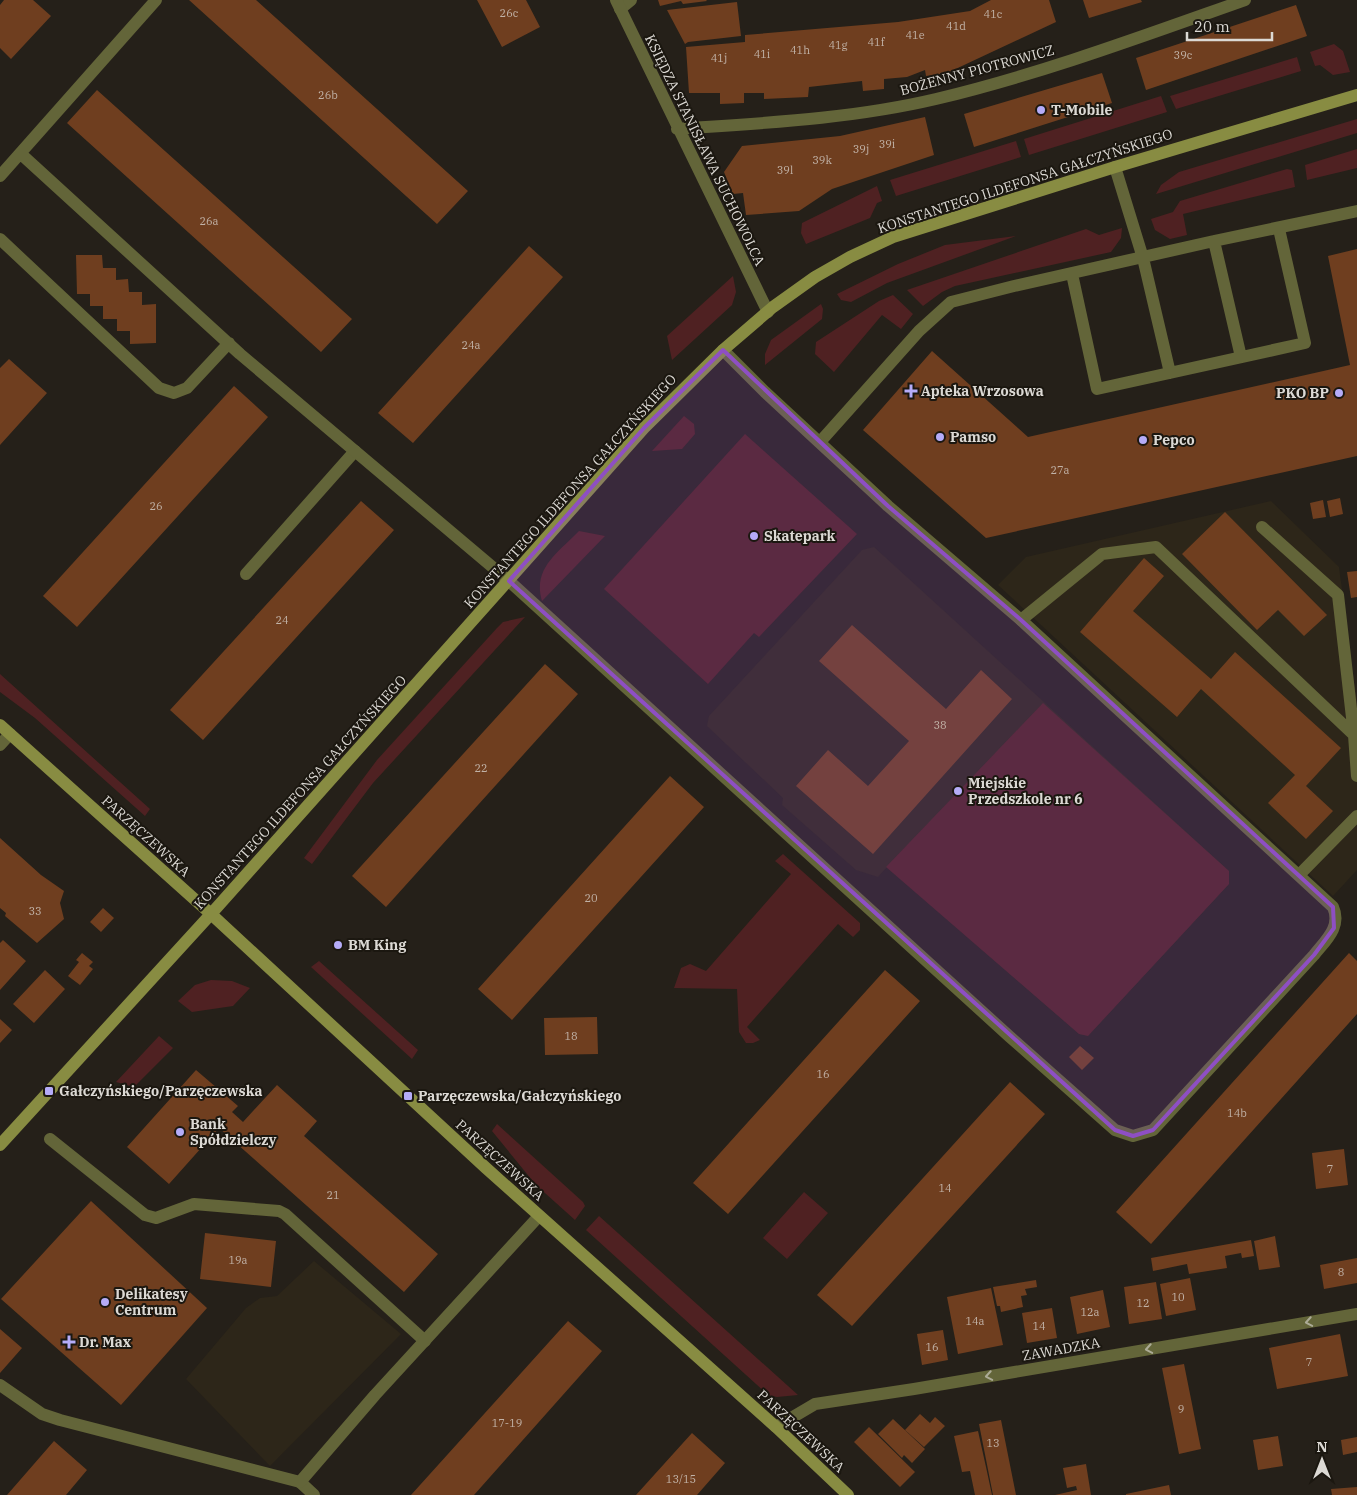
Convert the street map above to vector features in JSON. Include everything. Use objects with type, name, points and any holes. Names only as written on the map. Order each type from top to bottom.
[{"type":"street","points":[[0,176],[156,0]]},
{"type":"street","points":[[618,4],[631,0]]},
{"type":"street","name":"BOŻENNY PIOTROWICZ","points":[[677,129],[852,114],[936,99],[1056,64],[1245,0]]},
{"type":"street","name":"KSIĘDZA STANISŁAWA SUCHOWOLCA","points":[[618,4],[677,129],[768,312]]},
{"type":"street","name":"KONSTANTEGO ILDEFONSA GAŁCZYŃSKIEGO","points":[[0,1145],[211,914],[650,422],[723,350],[768,312],[815,277],[850,257],[893,238],[1114,167],[1357,95]]},
{"type":"street","points":[[21,154],[228,343],[509,581],[1010,1037],[1115,1130],[1133,1136],[1153,1130],[1314,955],[1334,928],[1337,920],[1333,907],[1300,874],[1021,620],[888,506],[723,350]]},
{"type":"street","points":[[1114,167],[1143,258],[1170,373]]},
{"type":"street","points":[[820,442],[919,331],[951,302],[1214,241],[1357,211]]},
{"type":"street","points":[[1072,274],[1097,389],[1305,343],[1279,228]]},
{"type":"street","points":[[0,238],[159,388],[174,393],[187,388],[228,343]]},
{"type":"street","points":[[1214,241],[1241,357]]},
{"type":"street","points":[[246,574],[355,451]]},
{"type":"street","points":[[1262,527],[1338,595],[1357,776]]},
{"type":"street","points":[[1021,620],[1102,554],[1156,547],[1354,735]]},
{"type":"street","name":"PARZĘCZEWSKA","points":[[0,725],[211,914],[539,1216],[776,1427],[848,1495]]},
{"type":"street","points":[[0,745],[10,734]]},
{"type":"street","points":[[1300,874],[1357,816]]},
{"type":"street","points":[[50,1138],[144,1215],[156,1218],[194,1204],[279,1211],[285,1214],[425,1341]]},
{"type":"street","points":[[300,1482],[539,1216]]},
{"type":"street","name":"ZAWADZKA","points":[[776,1427],[815,1404],[1357,1314]]},
{"type":"street","points":[[0,1385],[42,1414],[300,1482],[314,1495]]},
{"type":"highlighted area","points":[[723,350],[888,506],[1021,620],[1333,907],[1334,928],[1314,955],[1153,1130],[1133,1136],[1115,1130],[509,581],[644,428]]},
{"type":"shaded area","points":[[1334,44],[1343,51],[1350,72],[1333,75],[1320,65],[1315,66],[1310,52]]},
{"type":"shaded area","points":[[1297,57],[1301,71],[1176,109],[1170,96]]},
{"type":"shaded area","points":[[1161,96],[1167,112],[1029,155],[1024,139]]},
{"type":"shaded area","points":[[1357,119],[1357,133],[1156,194],[1161,185],[1179,172]]},
{"type":"shaded area","points":[[1016,141],[1021,157],[896,196],[890,180]]},
{"type":"shaded area","points":[[1357,149],[1357,168],[1307,180],[1305,165]]},
{"type":"shaded area","points":[[1287,169],[1292,170],[1295,187],[1183,214],[1187,235],[1170,239],[1155,230],[1151,219],[1173,212],[1180,201]]},
{"type":"shaded area","points":[[877,186],[882,201],[877,203],[870,218],[806,244],[801,233],[802,223]]},
{"type":"shaded area","points":[[1122,228],[1121,238],[1111,252],[955,286],[942,292],[923,306],[907,290],[1086,229],[1099,235]]},
{"type":"shaded area","points":[[1016,236],[887,283],[851,302],[841,300],[837,294],[898,264],[945,245]]},
{"type":"shaded area","points":[[733,276],[736,292],[732,305],[672,360],[667,336]]},
{"type":"shaded area","points":[[893,295],[913,314],[901,329],[882,315],[834,372],[815,354],[816,342],[879,301]]},
{"type":"shaded area","points":[[821,304],[823,309],[822,319],[765,365],[765,354],[771,340]]},
{"type":"shaded area","points":[[684,416],[694,424],[695,434],[682,449],[652,451]]},
{"type":"shaded area","name":"Skatepark","points":[[745,434],[857,534],[759,637],[754,633],[708,684],[604,589]]},
{"type":"shaded area","points":[[1271,501],[1339,567],[1357,703],[1357,870],[1333,896],[998,585],[1026,557]]},
{"type":"shaded area","points":[[579,531],[605,536],[542,601],[540,589],[544,570],[556,554]]},
{"type":"shaded area","name":"Miejskie Przedszkole nr 6","points":[[874,547],[1229,871],[1229,884],[1088,1036],[1079,1034],[887,867],[878,877],[856,870],[782,805],[783,798],[707,726],[709,716],[862,550]]},
{"type":"shaded area","points":[[525,617],[373,783],[312,864],[304,858],[377,760],[497,628],[503,622]]},
{"type":"shaded area","points":[[0,674],[150,809],[145,816],[35,718],[0,692]]},
{"type":"shaded area","points":[[1043,703],[1229,871],[1229,884],[1088,1036],[1079,1034],[886,867]]},
{"type":"shaded area","points":[[783,854],[860,923],[860,930],[853,937],[838,924],[747,1027],[760,1040],[746,1043],[739,1032],[737,989],[674,988],[681,968],[690,964],[706,971],[791,874],[775,861]]},
{"type":"shaded area","points":[[319,961],[418,1050],[412,1059],[311,967]]},
{"type":"shaded area","points":[[211,980],[232,981],[250,988],[233,1006],[192,1012],[178,1001],[195,985]]},
{"type":"shaded area","points":[[159,1036],[173,1048],[134,1087],[116,1082]]},
{"type":"shaded area","points":[[497,1124],[583,1202],[585,1206],[575,1220],[536,1185],[492,1131]]},
{"type":"shaded area","points":[[804,1192],[828,1213],[787,1259],[763,1238]]},
{"type":"shaded area","points":[[599,1216],[798,1395],[777,1397],[768,1395],[586,1230]]},
{"type":"shaded area","points":[[314,1261],[401,1334],[270,1466],[186,1379],[246,1308],[260,1298],[277,1296]]},
{"type":"building","points":[[4,0],[33,0],[51,16],[11,59],[0,48],[0,5]]},
{"type":"building","points":[[189,0],[256,0],[468,191],[437,224]]},
{"type":"building","points":[[477,0],[526,0],[540,27],[502,47]]},
{"type":"building","points":[[658,0],[707,1],[683,4],[681,1],[660,6]]},
{"type":"building","points":[[991,0],[1049,0],[1056,22],[947,73],[926,76],[925,70],[907,77],[884,79],[884,89],[863,91],[862,81],[809,87],[808,97],[764,99],[764,93],[744,93],[744,103],[720,104],[720,93],[689,93],[686,47],[745,42],[745,35],[898,22],[970,11]]},
{"type":"building","points":[[1083,0],[1141,0],[1142,2],[1089,18]]},
{"type":"building","points":[[737,2],[741,36],[688,42],[685,44],[667,10]]},
{"type":"building","points":[[1296,5],[1307,36],[1146,90],[1136,58]]},
{"type":"building","points":[[1102,73],[1112,103],[974,147],[964,114]]},
{"type":"building","points":[[97,90],[352,319],[321,352],[67,123]]},
{"type":"building","points":[[925,117],[934,155],[832,189],[799,211],[746,215],[743,193],[733,194],[724,172],[742,146],[840,136]]},
{"type":"building","points":[[529,246],[563,277],[413,443],[378,413]]},
{"type":"building","points":[[1357,249],[1357,456],[986,538],[863,430],[932,351],[1028,437],[1350,365],[1328,256]]},
{"type":"building","points":[[76,255],[102,255],[103,268],[116,268],[116,280],[128,279],[129,292],[142,292],[142,305],[156,304],[156,343],[130,344],[130,331],[117,331],[117,319],[103,319],[103,306],[90,306],[90,294],[77,294]]},
{"type":"building","points":[[9,359],[47,393],[0,445],[0,368]]},
{"type":"building","points":[[234,386],[268,417],[77,627],[43,596]]},
{"type":"building","points":[[1340,498],[1343,514],[1330,517],[1327,501]]},
{"type":"building","points":[[1323,500],[1326,517],[1313,519],[1310,503]]},
{"type":"building","points":[[361,501],[394,530],[203,740],[170,710]]},
{"type":"building","points":[[1225,512],[1327,615],[1304,636],[1278,610],[1257,630],[1182,554]]},
{"type":"building","points":[[1144,558],[1164,576],[1133,611],[1211,679],[1235,652],[1341,748],[1306,786],[1333,811],[1306,839],[1268,803],[1295,775],[1201,689],[1177,717],[1080,632]]},
{"type":"building","points":[[1357,571],[1357,597],[1351,598],[1347,572]]},
{"type":"building","name":"Miejskie Przedszkole nr 6","points":[[852,625],[946,709],[981,670],[1012,699],[873,854],[796,786],[828,750],[868,786],[909,741],[819,661]]},
{"type":"building","points":[[545,664],[578,694],[386,907],[352,876]]},
{"type":"building","points":[[670,776],[704,807],[512,1020],[478,989]]},
{"type":"building","points":[[0,838],[41,875],[64,891],[60,903],[64,919],[37,943],[5,916],[6,913],[0,908]]},
{"type":"building","points":[[103,908],[114,918],[101,932],[90,922]]},
{"type":"building","points":[[3,940],[26,961],[0,990],[0,943]]},
{"type":"building","points":[[82,953],[93,962],[89,966],[93,969],[80,985],[68,976],[79,962],[76,960]]},
{"type":"building","points":[[1349,953],[1357,961],[1357,1014],[1151,1244],[1116,1212]]},
{"type":"building","points":[[45,970],[65,989],[34,1023],[13,1004]]},
{"type":"building","points":[[885,970],[920,1001],[728,1214],[693,1183]]},
{"type":"building","points":[[597,1017],[598,1054],[545,1055],[544,1018]]},
{"type":"building","points":[[0,1019],[12,1030],[0,1043]]},
{"type":"building","points":[[1080,1046],[1094,1058],[1082,1070],[1069,1057]]},
{"type":"building","points":[[196,1070],[238,1106],[232,1112],[243,1122],[277,1085],[317,1121],[304,1136],[438,1254],[404,1292],[219,1128],[169,1184],[127,1147]]},
{"type":"building","points":[[1010,1082],[1045,1114],[852,1326],[817,1295]]},
{"type":"building","points":[[1344,1149],[1348,1185],[1316,1189],[1312,1153]]},
{"type":"building","name":"Delikatesy Centrum","points":[[91,1201],[207,1308],[121,1405],[1,1299]]},
{"type":"building","points":[[205,1233],[276,1241],[271,1287],[200,1279]]},
{"type":"building","points":[[1275,1236],[1280,1267],[1259,1270],[1254,1241]]},
{"type":"building","points":[[1251,1240],[1254,1256],[1242,1258],[1241,1253],[1225,1256],[1227,1268],[1189,1274],[1187,1264],[1153,1271],[1151,1258]]},
{"type":"building","points":[[1357,1258],[1357,1283],[1324,1289],[1320,1265]]},
{"type":"building","points":[[1190,1278],[1196,1310],[1166,1316],[1160,1284]]},
{"type":"building","points":[[1036,1280],[1037,1287],[1025,1289],[1027,1295],[1021,1296],[1023,1307],[1001,1312],[1000,1306],[997,1306],[993,1287]]},
{"type":"building","points":[[1156,1282],[1162,1319],[1129,1324],[1124,1287]]},
{"type":"building","points":[[991,1288],[1003,1345],[958,1354],[947,1297]]},
{"type":"building","points":[[1103,1290],[1110,1327],[1077,1334],[1070,1297]]},
{"type":"building","points":[[1052,1308],[1057,1338],[1027,1343],[1022,1313]]},
{"type":"building","points":[[568,1321],[602,1351],[474,1495],[411,1495]]},
{"type":"building","points":[[0,1329],[22,1348],[0,1373]]},
{"type":"building","points":[[943,1330],[948,1360],[922,1365],[917,1334]]},
{"type":"building","points":[[1340,1334],[1348,1376],[1277,1389],[1269,1348]]},
{"type":"building","points":[[1184,1364],[1201,1449],[1179,1454],[1162,1368]]},
{"type":"building","points":[[920,1414],[930,1423],[935,1417],[945,1426],[924,1447],[905,1430]]},
{"type":"building","points":[[893,1419],[925,1449],[912,1463],[904,1455],[902,1458],[878,1434]]},
{"type":"building","points":[[1001,1420],[1016,1495],[993,1495],[979,1424]]},
{"type":"building","points":[[869,1427],[915,1472],[900,1487],[854,1442]]},
{"type":"building","points":[[978,1431],[992,1495],[975,1495],[970,1471],[962,1472],[954,1436]]},
{"type":"building","points":[[692,1433],[725,1463],[697,1495],[636,1495]]},
{"type":"building","points":[[1278,1436],[1283,1466],[1258,1470],[1253,1440]]},
{"type":"building","points":[[1357,1437],[1357,1452],[1343,1455],[1341,1440]]},
{"type":"building","points":[[54,1441],[87,1470],[66,1495],[7,1495]]},
{"type":"building","points":[[1086,1464],[1091,1495],[1055,1495],[1077,1490],[1076,1486],[1067,1488],[1063,1468]]},
{"type":"building","points":[[1169,1485],[1171,1495],[1126,1495],[1126,1494]]},
{"type":"building","points":[[1357,1487],[1357,1495],[1332,1495],[1331,1489]]},
{"type":"place","name":"T-Mobile","points":[[1041,110]]},
{"type":"place","name":"Apteka Wrzosowa","points":[[911,391]]},
{"type":"place","name":"PKO BP","points":[[1339,393]]},
{"type":"place","name":"Pamso","points":[[940,437]]},
{"type":"place","name":"Pepco","points":[[1143,440]]},
{"type":"place","name":"Skatepark","points":[[754,536]]},
{"type":"place","name":"Miejskie Przedszkole nr 6","points":[[958,791]]},
{"type":"place","name":"BM King","points":[[338,945]]},
{"type":"place","name":"Gałczyńskiego/Parzęczewska","points":[[49,1091]]},
{"type":"place","name":"Parzęczewska/Gałczyńskiego","points":[[408,1096]]},
{"type":"place","name":"Bank Spółdzielczy","points":[[180,1132]]},
{"type":"place","name":"Delikatesy Centrum","points":[[105,1302]]},
{"type":"place","name":"Dr. Max","points":[[69,1342]]}]
